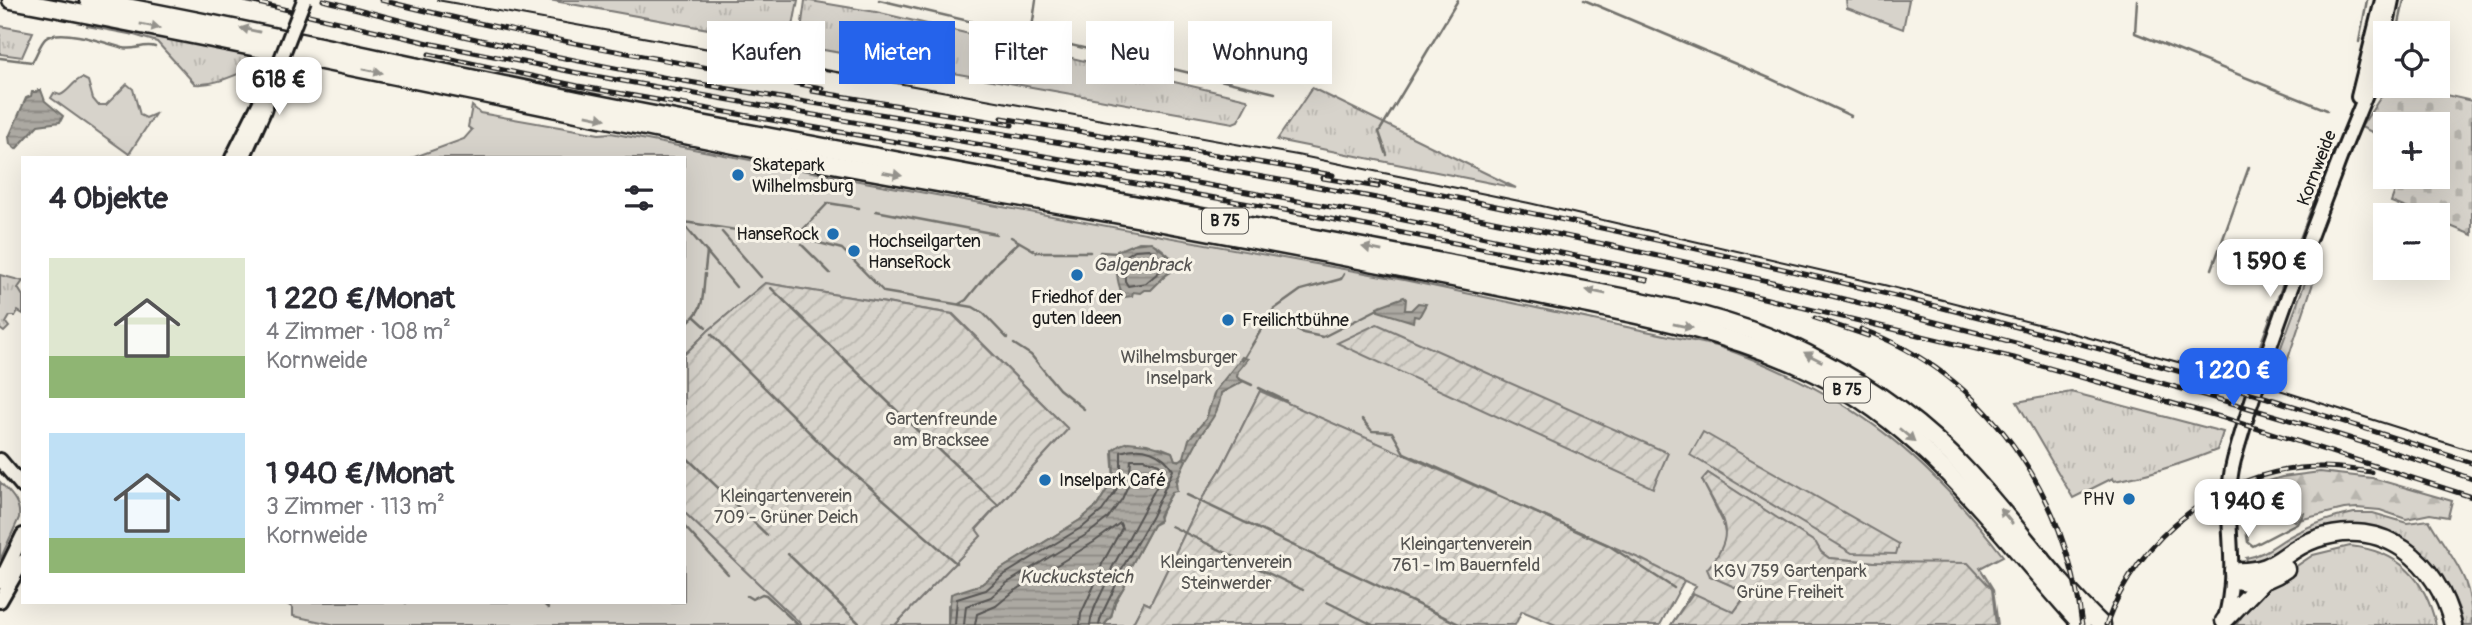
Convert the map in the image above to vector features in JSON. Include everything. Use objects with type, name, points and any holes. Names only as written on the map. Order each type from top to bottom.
[{"type":"highway","name":"B 75","points":[[11,0],[235,42],[771,152],[1456,278],[1683,326],[1735,340],[1819,375],[1852,393],[1888,418],[1952,477],[2082,625]]},
{"type":"highway","name":"B 75","points":[[88,0],[237,27],[764,136],[1538,281],[1690,313],[1754,331],[1817,358],[1909,417],[1963,467],[2064,585],[2102,625]]},
{"type":"highway","points":[[2233,571],[2266,569],[2305,543],[2325,536],[2350,533],[2372,535],[2403,549],[2426,567],[2441,592],[2453,625]]},
{"type":"highway","points":[[2223,623],[2263,581],[2328,545],[2351,542],[2376,546],[2397,556],[2413,569],[2427,587],[2442,625]]},
{"type":"highway","points":[[2233,571],[2240,581],[2263,581]]},
{"type":"main road","points":[[233,156],[255,108],[272,80],[304,0]]},
{"type":"main road","name":"Kornweide","points":[[2351,128],[2382,0]]},
{"type":"main road","name":"Kornweide","points":[[2388,21],[2392,0]]},
{"type":"main road","name":"Kornweide","points":[[2223,623],[2231,599],[2233,571],[2228,500],[2234,460],[2263,365],[2373,75]]},
{"type":"main road","points":[[244,156],[264,111],[272,80]]},
{"type":"main road","points":[[0,460],[21,485]]},
{"type":"main road","points":[[0,582],[21,539]]},
{"type":"main road","points":[[0,601],[21,564]]},
{"type":"green space","points":[[549,0],[798,0],[794,21],[707,21],[707,29]]},
{"type":"green space","points":[[805,0],[914,21],[839,21],[839,53],[825,50],[825,21],[803,21]]},
{"type":"green space","points":[[1846,0],[1909,0],[1903,29],[1847,8]]},
{"type":"green space","points":[[88,23],[271,58],[269,63],[224,80],[195,84],[157,42],[87,26]]},
{"type":"green space","points":[[0,26],[33,32],[22,57],[0,54]]},
{"type":"green space","points":[[955,31],[969,34],[969,76],[955,73]]},
{"type":"green space","points":[[1072,58],[1086,61],[1086,84],[1174,84],[1174,82],[1247,99],[1238,121],[1233,123],[1014,84],[1072,84]]},
{"type":"green space","points":[[82,78],[88,81],[93,99],[98,105],[106,105],[127,84],[133,89],[140,115],[146,118],[155,114],[129,154],[51,98],[54,93],[63,94]]},
{"type":"green space","points":[[1312,88],[1516,188],[1277,140]]},
{"type":"green space","points":[[2450,96],[2472,101],[2472,235],[2450,226],[2450,203],[2391,202],[2396,189],[2450,189],[2450,112],[2373,112],[2373,132],[2361,127],[2380,98]]},
{"type":"green space","name":"Wilhelmsburger Inselpark","points":[[472,106],[480,113],[599,134],[611,133],[1404,280],[1717,346],[1804,382],[1842,404],[1877,427],[1942,484],[2003,556],[1980,568],[1993,589],[1998,625],[1992,589],[1874,562],[1829,558],[1815,543],[1708,473],[1702,480],[1723,522],[1726,539],[1710,576],[1748,592],[1725,625],[1671,625],[1696,586],[1260,391],[1221,469],[1200,502],[1150,605],[1144,602],[1132,625],[1104,625],[1111,617],[1115,602],[1125,585],[1126,575],[1153,525],[1159,522],[1186,460],[1175,460],[1172,452],[1160,447],[1112,454],[1114,478],[1097,506],[1080,520],[948,605],[948,625],[895,625],[981,536],[976,530],[1068,429],[953,314],[765,283],[686,353],[686,156],[417,156],[464,139],[472,130],[468,127]],"holes":[[[1139,242],[1158,246],[1172,259],[1171,272],[1144,290],[1121,294],[1116,253]]]},
{"type":"green space","points":[[2339,143],[2261,355],[2260,345],[2333,150]]},
{"type":"green space","points":[[2316,253],[2317,271],[2281,380],[2270,377]]},
{"type":"green space","points":[[0,275],[21,280],[18,288],[21,293],[21,313],[18,311],[15,316],[10,316],[6,323],[9,327],[4,332],[0,329]]},
{"type":"green space","points":[[765,283],[952,314],[1068,429],[976,529],[981,536],[895,625],[802,625],[686,514],[686,353]]},
{"type":"green space","points":[[1377,324],[1668,453],[1653,488],[1337,343]]},
{"type":"green space","name":"Kleingartenverein 761 - Im Bauernfeld","points":[[1260,391],[1643,560],[1684,581],[1660,625],[1556,625],[1522,611],[1515,625],[1132,625],[1144,602],[1150,605],[1200,502],[1221,469]]},
{"type":"green space","points":[[2071,392],[2223,432],[2217,450],[2153,472],[2114,481],[2113,478],[2073,498],[2017,402]]},
{"type":"green space","points":[[1703,432],[1899,544],[1896,554],[1852,553],[1690,455]]},
{"type":"green space","points":[[2320,472],[2372,478],[2452,501],[2448,517],[2430,514],[2406,519],[2380,510],[2357,508],[2295,521],[2244,504],[2243,489],[2282,477]]},
{"type":"green space","name":"KGV 759 Gartenpark Grüne Freiheit","points":[[1708,473],[1816,543],[1821,552],[1829,558],[1874,562],[1968,563],[1992,589],[1996,625],[1671,625],[1693,593],[1734,612],[1748,593],[1710,576],[1707,569],[1723,545],[1725,535],[1721,515],[1702,480]]},
{"type":"green space","points":[[0,482],[14,498],[19,518],[0,560]]},
{"type":"green space","points":[[2354,513],[2373,513],[2407,523],[2429,520],[2459,568],[2469,592],[2472,625],[2463,625],[2450,590],[2429,566],[2369,531],[2249,566],[2246,558],[2266,551],[2310,526]]},
{"type":"green space","points":[[686,514],[802,625],[336,625],[293,616],[293,608],[287,604],[686,604]]},
{"type":"green space","points":[[2350,546],[2383,554],[2407,570],[2425,594],[2436,625],[2236,625],[2249,606],[2252,596],[2313,555]]},
{"type":"water","points":[[41,90],[45,101],[63,116],[60,122],[38,125],[16,149],[10,144],[9,137],[26,98]]},
{"type":"water","name":"Galgenbrack","points":[[1151,242],[1173,259],[1173,268],[1151,290],[1133,292],[1132,296],[1125,297],[1118,281],[1117,251],[1133,244]]},
{"type":"water","points":[[1404,297],[1405,310],[1411,310],[1418,303],[1426,304],[1419,317],[1414,316],[1413,322],[1378,311],[1377,307]]},
{"type":"water","points":[[1242,357],[1248,359],[1238,371],[1237,377],[1242,382],[1221,393],[1213,417],[1188,458],[1184,457],[1189,439],[1206,419],[1215,391]]},
{"type":"water","name":"Kuckucksteich","points":[[1128,442],[1147,444],[1172,452],[1175,460],[1186,460],[1176,481],[1177,491],[1172,492],[1159,516],[1160,520],[1153,525],[1126,575],[1125,585],[1115,602],[1111,617],[1104,625],[948,625],[951,594],[982,584],[1097,506],[1114,478],[1113,450]]},
{"type":"waterway","points":[[879,0],[1275,93]]},
{"type":"waterway","points":[[1033,21],[1036,0]]},
{"type":"waterway","points":[[1387,155],[1379,132],[1458,0]]},
{"type":"waterway","points":[[1584,0],[1769,78],[1851,116]]},
{"type":"waterway","points":[[2137,0],[2135,33],[2327,110]]},
{"type":"waterway","points":[[2359,42],[2367,0]]},
{"type":"waterway","points":[[2400,21],[2404,0]]},
{"type":"waterway","points":[[0,58],[32,62],[46,38],[62,34],[127,49],[155,47]]},
{"type":"waterway","points":[[2212,269],[2249,167]]},
{"type":"waterway","points":[[686,222],[794,239],[828,203],[859,208]]},
{"type":"waterway","points":[[876,211],[996,234]]},
{"type":"waterway","points":[[686,227],[736,287]]},
{"type":"waterway","points":[[722,232],[761,277]]},
{"type":"waterway","points":[[1011,237],[1037,252],[1090,252]]},
{"type":"waterway","points":[[808,240],[842,249],[884,292],[973,307],[983,313],[1007,338]]},
{"type":"waterway","points":[[959,304],[966,300],[997,262],[1019,242]]},
{"type":"waterway","points":[[802,245],[830,273]]},
{"type":"waterway","points":[[705,270],[707,252]]},
{"type":"waterway","points":[[1100,252],[1116,253]]},
{"type":"waterway","points":[[686,323],[700,308],[705,274]]},
{"type":"waterway","points":[[1273,310],[1301,290],[1341,279],[1344,274]]},
{"type":"waterway","points":[[771,288],[923,436]]},
{"type":"waterway","points":[[1276,320],[1303,333],[1323,337],[1378,309]]},
{"type":"waterway","points":[[695,317],[706,327]]},
{"type":"waterway","points":[[1243,360],[1261,330],[1262,322]]},
{"type":"waterway","points":[[711,334],[825,448],[956,563]]},
{"type":"waterway","points":[[1014,344],[1031,355],[1059,389],[1084,409]]},
{"type":"waterway","points":[[1239,379],[1252,385]]},
{"type":"waterway","points":[[1259,388],[1286,401]]},
{"type":"waterway","points":[[1362,419],[1372,431],[1392,432],[1404,453],[1608,545],[1674,588]]},
{"type":"waterway","points":[[929,440],[999,506]]},
{"type":"waterway","points":[[686,457],[767,535]]},
{"type":"waterway","points":[[1187,495],[1461,625]]},
{"type":"waterway","points":[[2241,496],[2248,542],[2253,546],[2299,522],[2304,513]]},
{"type":"waterway","points":[[1171,526],[1303,590]]},
{"type":"waterway","points":[[686,528],[728,574]]},
{"type":"waterway","points":[[788,554],[861,625]]},
{"type":"waterway","points":[[747,596],[752,599],[766,595],[798,625]]},
{"type":"waterway","points":[[1327,602],[1373,625]]},
{"type":"waterway","points":[[544,604],[548,608]]},
{"type":"tram line","points":[[437,0],[1297,155],[1529,203],[1884,285],[2057,329],[2273,388],[2472,451]]},
{"type":"railway","points":[[245,0],[433,44],[578,73],[1399,219],[1667,275],[2014,358],[2224,418],[2472,497]]},
{"type":"railway","points":[[323,0],[463,36],[669,78],[1291,182],[1500,222],[1709,267],[1916,317],[2122,372],[2342,436],[2472,479]]},
{"type":"railway","points":[[381,0],[546,37],[822,88]]},
{"type":"railway","points":[[429,54],[578,86],[1284,210],[1647,280]]},
{"type":"railway","points":[[812,91],[1012,125]]},
{"type":"railway","points":[[1002,118],[1333,175]]},
{"type":"railway","points":[[1323,178],[1378,187]]},
{"type":"railway","points":[[1371,181],[1542,215],[1967,314],[2210,381],[2472,463]]},
{"type":"railway","points":[[1815,318],[1868,336]]},
{"type":"railway","points":[[1861,329],[1906,350],[1947,376],[1982,408],[2013,445],[2039,486],[2059,530],[2073,577],[2082,625]]},
{"type":"railway","points":[[2106,625],[2120,593],[2139,563],[2162,536],[2188,513],[2217,494],[2249,480],[2283,471],[2324,467],[2371,472]]},
{"type":"place","name":"Skatepark Wilhelmsburg","points":[[738,175]]},
{"type":"place","name":"HanseRock","points":[[833,234]]},
{"type":"place","name":"Hochseilgarten HanseRock","points":[[854,251]]},
{"type":"place","name":"Friedhof der guten Ideen","points":[[1077,275]]},
{"type":"place","name":"Freilichtbühne","points":[[1228,320]]},
{"type":"place","name":"Inselpark Café","points":[[1045,480]]},
{"type":"place","name":"PHV","points":[[2129,499]]},
{"type":"park label","name":"Gartenfreunde am Bracksee","points":[[941,429]]},
{"type":"park label","name":"Kleingartenverein 709 - Grüner Deich","points":[[786,506]]},
{"type":"park label","name":"Kleingartenverein Steinwerder","points":[[1226,572]]}]
